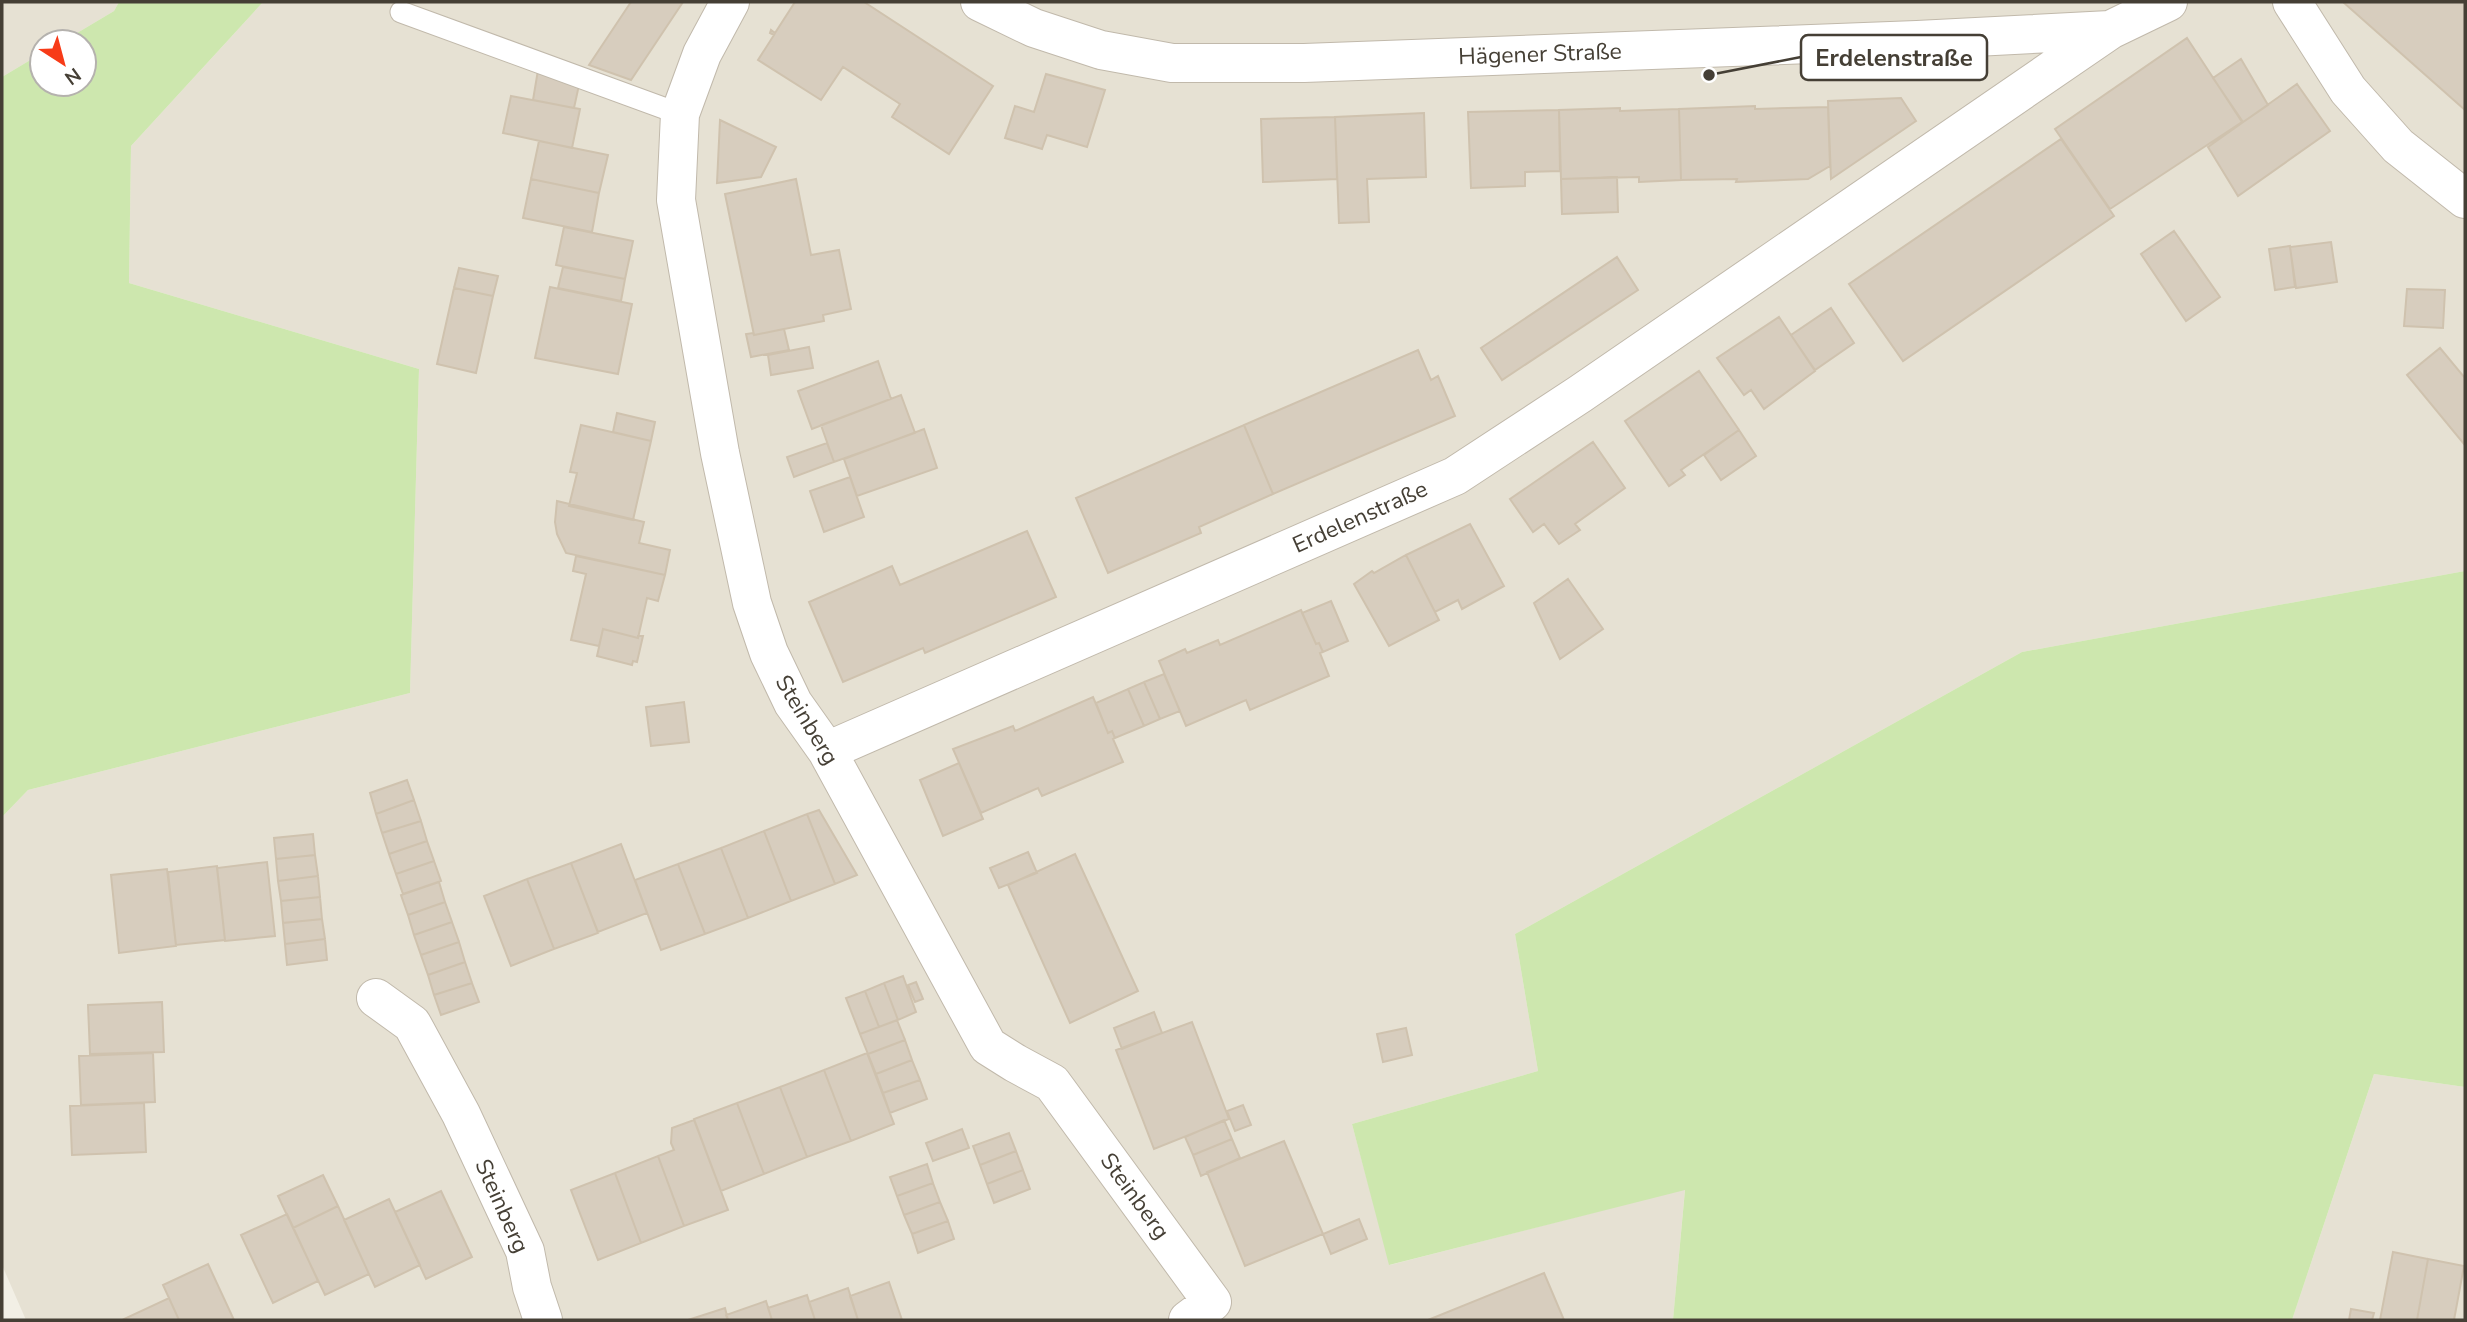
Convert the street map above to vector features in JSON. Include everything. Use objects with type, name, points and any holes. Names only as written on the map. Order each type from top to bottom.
[{"type":"street","name":"Steinberg","points":[[730,2],[702,54],[680,114],[676,200],[720,453],[752,603],[769,653],[793,703],[827,751],[988,1046],[1052,1083],[1212,1302],[1188,1320]]},
{"type":"street","name":"Hägener Straße","points":[[980,2],[1034,28],[1101,50],[1172,63],[1331,62],[2110,30]]},
{"type":"street","name":"Erdelenstraße","points":[[827,751],[1455,476],[1580,394],[2110,30],[2168,2]]},
{"type":"street","points":[[2292,2],[2355,98],[2398,146],[2465,200]]},
{"type":"street","name":"Steinberg","points":[[376,998],[412,1024],[461,1114],[525,1251],[532,1287],[543,1320]]},
{"type":"lane","points":[[401,12],[680,114]]},
{"type":"shaded area","points":[[2,2],[119,2],[114,11],[85,28],[28,28],[28,61],[2,77]]},
{"type":"shaded area","points":[[263,2],[2465,2],[2465,571],[2022,652],[1515,934],[1538,1071],[1352,1124],[1390,1265],[1685,1189],[1673,1320],[26,1320],[2,1265],[2,817],[28,790],[410,693],[419,369],[129,283],[131,146]]},
{"type":"shaded area","points":[[2374,1074],[2465,1087],[2465,1320],[2292,1320]]},
{"type":"green space","points":[[119,2],[263,2],[131,146],[129,283],[419,369],[410,693],[28,790],[2,817],[2,77],[28,61],[28,98],[98,98],[98,28],[85,28],[114,11]]},
{"type":"green space","points":[[2465,571],[2465,1087],[2374,1074],[2292,1320],[1673,1320],[1685,1190],[1389,1265],[1352,1124],[1538,1071],[1515,934],[2022,652]]},
{"type":"building","points":[[631,2],[683,2],[631,80],[589,65]]},
{"type":"building","points":[[795,2],[864,2],[993,86],[949,154],[892,117],[900,104],[843,67],[821,100],[758,60],[774,35],[770,33],[771,30],[775,33]]},
{"type":"building","points":[[2343,2],[2465,2],[2465,110]]},
{"type":"building","points":[[2187,38],[2242,122],[2110,209],[2055,129]]},
{"type":"building","points":[[2241,59],[2268,105],[2243,122],[2213,78]]},
{"type":"building","points":[[538,70],[579,85],[574,108],[533,100]]},
{"type":"building","points":[[1046,74],[1105,90],[1087,147],[1047,135],[1042,149],[1005,138],[1015,106],[1034,112]]},
{"type":"building","points":[[2297,84],[2330,131],[2238,196],[2208,147]]},
{"type":"building","points":[[511,96],[580,109],[572,148],[503,133]]},
{"type":"building","points":[[1901,98],[1916,121],[1831,179],[1828,101]]},
{"type":"building","points":[[1755,106],[1755,109],[1828,107],[1830,166],[1808,179],[1736,182],[1737,179],[1681,180],[1679,109]]},
{"type":"building","points":[[1620,108],[1620,111],[1679,109],[1681,180],[1639,182],[1639,177],[1561,179],[1559,110]]},
{"type":"building","points":[[1559,110],[1560,171],[1525,172],[1525,186],[1471,188],[1468,112]]},
{"type":"building","points":[[1424,113],[1426,177],[1367,179],[1369,222],[1339,223],[1335,117]]},
{"type":"building","points":[[1335,117],[1337,179],[1263,182],[1261,119]]},
{"type":"building","points":[[720,120],[776,147],[761,177],[717,183]]},
{"type":"building","points":[[2061,139],[2114,216],[1903,361],[1849,284]]},
{"type":"building","points":[[539,141],[608,155],[599,193],[531,179]]},
{"type":"building","points":[[1617,177],[1618,212],[1562,214],[1561,179]]},
{"type":"building","points":[[531,179],[599,193],[592,232],[523,218]]},
{"type":"building","points":[[796,179],[811,255],[839,250],[851,309],[823,315],[824,321],[754,335],[725,194]]},
{"type":"building","points":[[564,227],[633,241],[625,279],[556,265]]},
{"type":"building","points":[[2174,231],[2220,297],[2186,321],[2141,254]]},
{"type":"building","points":[[2331,242],[2337,282],[2296,288],[2290,247]]},
{"type":"building","points":[[2290,246],[2295,287],[2275,290],[2269,249]]},
{"type":"building","points":[[1617,257],[1638,290],[1502,380],[1481,348]]},
{"type":"building","points":[[563,267],[625,279],[621,301],[558,288]]},
{"type":"building","points":[[459,268],[498,276],[493,296],[454,288]]},
{"type":"building","points":[[550,287],[632,304],[618,374],[535,358]]},
{"type":"building","points":[[454,288],[493,296],[476,373],[437,364]]},
{"type":"building","points":[[2407,289],[2445,290],[2443,328],[2404,326]]},
{"type":"building","points":[[1831,308],[1854,343],[1815,370],[1791,335]]},
{"type":"building","points":[[1779,317],[1815,371],[1764,409],[1751,390],[1744,395],[1717,358]]},
{"type":"building","points":[[784,329],[789,350],[751,357],[746,334]]},
{"type":"building","points":[[809,347],[813,368],[771,375],[768,355]]},
{"type":"building","points":[[2440,348],[2465,378],[2464,444],[2407,375]]},
{"type":"building","points":[[1418,350],[1431,380],[1438,376],[1455,416],[1273,494],[1244,425]]},
{"type":"building","points":[[878,361],[891,399],[812,429],[798,391]]},
{"type":"building","points":[[1699,371],[1739,430],[1681,470],[1685,475],[1669,486],[1625,421]]},
{"type":"building","points":[[901,395],[915,433],[834,462],[821,425]]},
{"type":"building","points":[[617,413],[655,422],[651,441],[613,432]]},
{"type":"building","points":[[581,425],[651,441],[633,520],[569,506],[577,473],[570,472]]},
{"type":"building","points":[[1244,425],[1273,494],[1199,527],[1201,533],[1108,573],[1076,498]]},
{"type":"building","points":[[924,429],[937,468],[857,496],[844,459]]},
{"type":"building","points":[[1739,430],[1756,456],[1721,480],[1704,455]]},
{"type":"building","points":[[1593,442],[1625,488],[1575,524],[1580,530],[1559,544],[1544,524],[1533,532],[1510,499]]},
{"type":"building","points":[[827,443],[834,462],[794,477],[787,457]]},
{"type":"building","points":[[850,477],[864,517],[824,532],[810,491]]},
{"type":"building","points":[[557,501],[644,522],[639,543],[670,550],[665,575],[566,553],[557,534]]},
{"type":"building","points":[[1470,524],[1504,586],[1462,609],[1458,600],[1435,612],[1406,555]]},
{"type":"building","points":[[1027,531],[1056,597],[925,653],[923,648],[843,682],[809,602],[892,566],[900,585]]},
{"type":"building","points":[[1406,555],[1439,620],[1389,646],[1354,584],[1372,571],[1374,573]]},
{"type":"building","points":[[576,556],[665,575],[658,601],[647,598],[638,638],[603,629],[599,646],[571,640],[586,574],[573,571]]},
{"type":"building","points":[[1568,579],[1603,629],[1560,659],[1534,603]]},
{"type":"building","points":[[1331,601],[1348,641],[1323,652],[1319,643],[1316,644],[1302,613]]},
{"type":"building","points":[[1301,610],[1316,644],[1319,643],[1323,652],[1320,653],[1329,676],[1250,710],[1246,700],[1186,726],[1159,661],[1185,649],[1187,653],[1218,640],[1220,645]]},
{"type":"building","points":[[603,629],[638,638],[643,636],[637,662],[633,661],[632,665],[597,656]]},
{"type":"building","points":[[1164,674],[1180,711],[1160,719],[1144,682]]},
{"type":"building","points":[[1144,682],[1160,719],[1144,726],[1128,689]]},
{"type":"building","points":[[1128,689],[1144,726],[1115,738],[1112,731],[1108,733],[1096,703]]},
{"type":"building","points":[[1093,697],[1108,733],[1112,731],[1123,762],[1042,796],[1038,788],[981,813],[953,749],[1013,726],[1015,731]]},
{"type":"building","points":[[684,702],[689,742],[651,746],[646,707]]},
{"type":"building","points":[[959,763],[983,819],[943,836],[920,780]]},
{"type":"building","points":[[407,780],[414,800],[376,814],[370,793]]},
{"type":"building","points":[[414,800],[421,821],[382,833],[376,814]]},
{"type":"building","points":[[819,810],[857,875],[835,884],[807,814]]},
{"type":"building","points":[[807,814],[835,884],[791,901],[764,831]]},
{"type":"building","points":[[421,821],[427,841],[389,854],[382,833]]},
{"type":"building","points":[[764,831],[791,901],[748,918],[721,848]]},
{"type":"building","points":[[313,834],[315,855],[276,859],[274,838]]},
{"type":"building","points":[[427,841],[434,861],[396,874],[389,854]]},
{"type":"building","points":[[621,844],[647,913],[598,932],[571,863]]},
{"type":"building","points":[[721,848],[748,918],[705,934],[678,864]]},
{"type":"building","points":[[1028,852],[1037,873],[999,888],[990,868]]},
{"type":"building","points":[[1075,854],[1138,991],[1070,1023],[1008,885]]},
{"type":"building","points":[[315,855],[318,876],[278,881],[276,859]]},
{"type":"building","points":[[434,861],[441,881],[403,894],[396,874]]},
{"type":"building","points":[[267,862],[275,936],[225,941],[217,868]]},
{"type":"building","points":[[571,863],[598,933],[554,949],[527,879]]},
{"type":"building","points":[[678,864],[705,934],[661,950],[635,880]]},
{"type":"building","points":[[217,866],[225,940],[176,945],[168,872]]},
{"type":"building","points":[[167,869],[176,946],[119,953],[111,875]]},
{"type":"building","points":[[318,876],[320,897],[281,901],[278,881]]},
{"type":"building","points":[[527,879],[554,949],[511,966],[484,896]]},
{"type":"building","points":[[439,882],[445,902],[408,915],[401,895]]},
{"type":"building","points":[[320,897],[322,919],[283,923],[281,901]]},
{"type":"building","points":[[445,902],[452,922],[414,935],[408,915]]},
{"type":"building","points":[[322,919],[325,939],[285,944],[283,923]]},
{"type":"building","points":[[452,922],[459,942],[421,955],[414,935]]},
{"type":"building","points":[[325,939],[327,960],[287,965],[285,944]]},
{"type":"building","points":[[459,942],[465,962],[428,975],[421,955]]},
{"type":"building","points":[[465,962],[472,983],[434,995],[428,975]]},
{"type":"building","points":[[903,976],[916,1012],[898,1020],[884,983]]},
{"type":"building","points":[[916,982],[923,999],[915,1002],[908,985]]},
{"type":"building","points":[[472,983],[479,1002],[441,1015],[434,995]]},
{"type":"building","points":[[884,983],[898,1020],[879,1027],[865,991]]},
{"type":"building","points":[[865,991],[879,1027],[860,1034],[846,998]]},
{"type":"building","points":[[162,1002],[164,1052],[90,1054],[88,1005]]},
{"type":"building","points":[[1154,1012],[1162,1033],[1122,1049],[1114,1028]]},
{"type":"building","points":[[897,1020],[905,1040],[868,1054],[860,1034]]},
{"type":"building","points":[[1192,1022],[1229,1119],[1154,1149],[1116,1050]]},
{"type":"building","points":[[1406,1028],[1412,1055],[1383,1062],[1377,1034]]},
{"type":"building","points":[[905,1040],[912,1060],[876,1074],[868,1054]]},
{"type":"building","points":[[153,1053],[155,1102],[81,1105],[79,1056]]},
{"type":"building","points":[[867,1053],[894,1124],[851,1141],[824,1070]]},
{"type":"building","points":[[912,1060],[920,1080],[883,1093],[876,1074]]},
{"type":"building","points":[[824,1070],[851,1141],[807,1157],[780,1087]]},
{"type":"building","points":[[920,1080],[927,1099],[890,1113],[883,1093]]},
{"type":"building","points":[[780,1087],[807,1157],[764,1174],[737,1103]]},
{"type":"building","points":[[144,1103],[146,1152],[72,1155],[70,1106]]},
{"type":"building","points":[[737,1103],[764,1174],[721,1191],[694,1119]]},
{"type":"building","points":[[1243,1105],[1251,1125],[1235,1131],[1227,1111]]},
{"type":"building","points":[[694,1120],[728,1210],[684,1226],[658,1156],[674,1150],[671,1143],[672,1128]]},
{"type":"building","points":[[1224,1120],[1232,1139],[1193,1155],[1185,1137]]},
{"type":"building","points":[[962,1129],[969,1148],[933,1161],[926,1143]]},
{"type":"building","points":[[1009,1133],[1016,1151],[980,1165],[973,1146]]},
{"type":"building","points":[[1232,1139],[1240,1158],[1201,1176],[1193,1155]]},
{"type":"building","points":[[1284,1141],[1323,1234],[1245,1266],[1207,1172]]},
{"type":"building","points":[[1016,1151],[1023,1170],[987,1184],[980,1165]]},
{"type":"building","points":[[658,1156],[684,1226],[641,1243],[615,1173]]},
{"type":"building","points":[[927,1164],[933,1183],[897,1196],[890,1177]]},
{"type":"building","points":[[1023,1170],[1030,1189],[994,1203],[987,1184]]},
{"type":"building","points":[[615,1173],[641,1243],[598,1260],[571,1190]]},
{"type":"building","points":[[323,1175],[338,1206],[293,1228],[278,1196]]},
{"type":"building","points":[[933,1183],[940,1202],[904,1215],[897,1196]]},
{"type":"building","points":[[441,1191],[472,1257],[426,1279],[395,1212]]},
{"type":"building","points":[[389,1199],[420,1265],[375,1287],[344,1220]]},
{"type":"building","points":[[940,1202],[948,1221],[912,1234],[904,1215]]},
{"type":"building","points":[[338,1206],[369,1274],[325,1295],[293,1228]]},
{"type":"building","points":[[287,1214],[318,1281],[273,1303],[241,1235]]},
{"type":"building","points":[[1359,1219],[1367,1239],[1331,1254],[1323,1234]]},
{"type":"building","points":[[948,1221],[954,1239],[918,1253],[912,1234]]},
{"type":"building","points":[[2393,1252],[2428,1259],[2417,1320],[2380,1320]]},
{"type":"building","points":[[2428,1259],[2464,1266],[2454,1320],[2417,1320]]},
{"type":"building","points":[[208,1264],[234,1320],[179,1320],[163,1285]]},
{"type":"building","points":[[1544,1273],[1564,1320],[1428,1320]]},
{"type":"building","points":[[889,1282],[902,1320],[858,1320],[850,1296]]},
{"type":"building","points":[[848,1288],[858,1320],[815,1320],[809,1302]]},
{"type":"building","points":[[807,1295],[815,1320],[772,1320],[768,1308]]},
{"type":"building","points":[[169,1298],[179,1320],[124,1319]]},
{"type":"building","points":[[766,1301],[772,1320],[728,1320],[726,1315]]},
{"type":"building","points":[[725,1308],[728,1320],[688,1320]]},
{"type":"building","points":[[2351,1309],[2374,1313],[2372,1320],[2349,1320]]},
{"type":"place","name":"Erdelenstraße","points":[[1709,75]]}]
